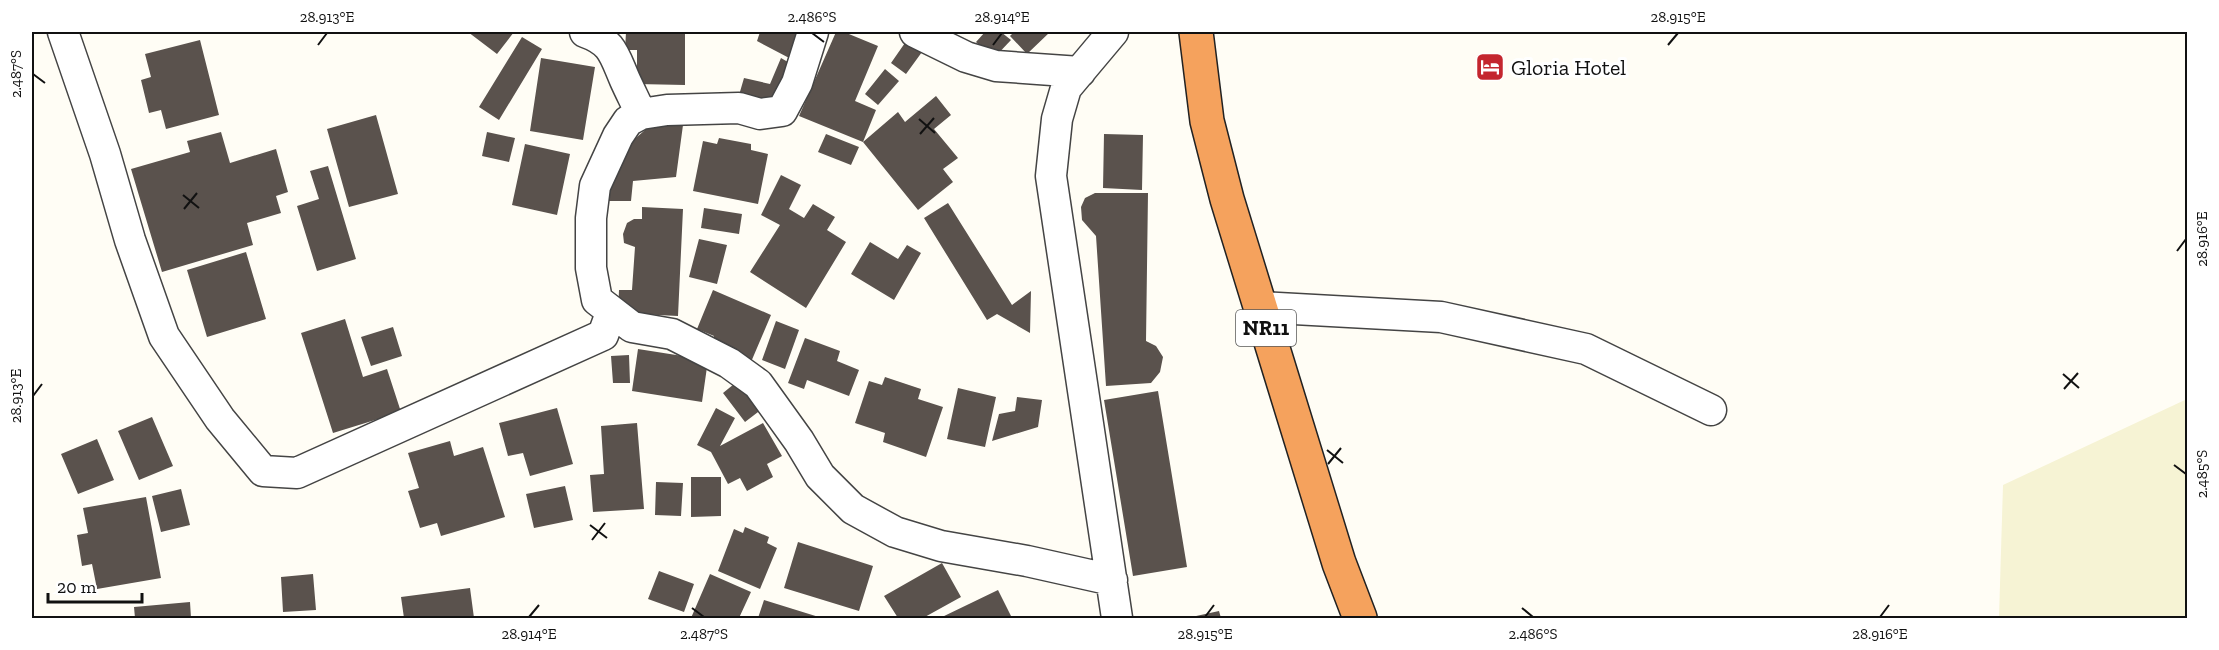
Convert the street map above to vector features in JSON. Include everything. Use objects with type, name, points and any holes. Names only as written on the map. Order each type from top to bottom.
[{"type":"highway","name":"NR11","points":[[1196,32],[1207,121],[1227,199],[1339,563],[1360,618]]},
{"type":"street","points":[[63,32],[105,154],[130,240],[164,336],[220,419],[263,471],[297,473],[603,335],[611,313]]},
{"type":"street","points":[[585,32],[616,43],[624,78],[641,114]]},
{"type":"street","points":[[813,32],[797,84],[782,111],[760,114],[738,108],[667,110],[641,114],[628,121],[618,136],[595,186],[591,218],[591,267],[597,300],[632,327],[672,334],[729,363],[758,384],[799,441],[820,476],[853,509],[895,532],[941,546],[1027,561],[1112,580]]},
{"type":"street","points":[[915,32],[966,57],[996,66],[1080,72]]},
{"type":"street","points":[[1113,32],[1066,88],[1057,119],[1051,176],[1117,618]]},
{"type":"street","points":[[1259,307],[1441,318],[1586,349],[1711,410]]},
{"type":"shaded area","points":[[2187,399],[2187,618],[1999,618],[2003,485]]},
{"type":"building","points":[[468,32],[514,32],[497,54]]},
{"type":"building","points":[[626,32],[685,32],[685,85],[637,84],[637,50],[625,50]]},
{"type":"building","points":[[760,32],[806,32],[793,60],[757,41]]},
{"type":"building","points":[[836,32],[844,32],[878,46],[855,101],[876,110],[863,142],[799,116]]},
{"type":"building","points":[[985,32],[1001,32],[1011,40],[993,59],[976,42]]},
{"type":"building","points":[[1014,32],[1050,32],[1027,54],[1010,36]]},
{"type":"building","points":[[522,37],[542,49],[499,120],[479,107]]},
{"type":"building","points":[[200,40],[219,115],[166,129],[161,110],[149,113],[141,80],[151,77],[145,54]]},
{"type":"building","points":[[907,40],[922,52],[906,74],[891,63]]},
{"type":"building","points":[[541,58],[595,67],[583,140],[530,131]]},
{"type":"building","points":[[781,58],[793,65],[774,103],[737,102],[744,78],[770,84]]},
{"type":"building","points":[[885,69],[899,81],[878,105],[865,94]]},
{"type":"building","points":[[936,96],[951,115],[934,129],[958,158],[943,169],[953,182],[918,210],[863,142],[898,112],[905,122]]},
{"type":"building","points":[[376,115],[398,194],[349,207],[327,129]]},
{"type":"building","points":[[652,124],[683,125],[676,177],[633,181],[631,201],[608,201],[609,176],[630,143]]},
{"type":"building","points":[[221,132],[230,163],[276,149],[288,192],[276,196],[281,213],[247,223],[253,245],[162,272],[131,169],[190,152],[187,141]]},
{"type":"building","points":[[487,132],[515,138],[509,162],[482,156]]},
{"type":"building","points":[[826,134],[859,147],[851,165],[818,152]]},
{"type":"building","points":[[1104,134],[1143,135],[1142,190],[1103,188]]},
{"type":"building","points":[[719,138],[751,144],[751,150],[768,154],[758,204],[693,191],[703,141],[717,144]]},
{"type":"building","points":[[525,144],[570,154],[557,215],[512,205]]},
{"type":"building","points":[[328,166],[356,259],[317,271],[297,206],[319,199],[310,171]]},
{"type":"building","points":[[781,175],[801,185],[789,209],[804,218],[813,204],[835,217],[827,230],[846,242],[806,308],[750,272],[780,225],[761,215]]},
{"type":"building","points":[[1095,193],[1148,193],[1146,341],[1156,346],[1163,357],[1160,372],[1151,383],[1106,386],[1096,236],[1082,220],[1081,207],[1085,198]]},
{"type":"building","points":[[948,203],[1012,305],[1031,291],[1030,333],[997,314],[987,320],[924,218]]},
{"type":"building","points":[[642,207],[683,209],[678,316],[618,313],[619,290],[632,290],[635,247],[624,243],[623,234],[627,223],[634,219],[642,219]]},
{"type":"building","points":[[704,208],[742,214],[739,234],[701,228]]},
{"type":"building","points":[[699,239],[727,245],[717,284],[689,277]]},
{"type":"building","points":[[870,242],[898,259],[907,245],[921,253],[894,300],[851,274]]},
{"type":"building","points":[[246,252],[266,319],[207,337],[187,270]]},
{"type":"building","points":[[713,290],[771,315],[751,362],[710,345],[714,336],[697,329]]},
{"type":"building","points":[[345,319],[363,377],[387,369],[401,412],[333,433],[301,333]]},
{"type":"building","points":[[776,321],[799,330],[785,369],[762,360]]},
{"type":"building","points":[[393,327],[402,356],[371,366],[361,337]]},
{"type":"building","points":[[805,338],[840,351],[837,361],[859,370],[849,396],[807,380],[804,389],[788,383]]},
{"type":"building","points":[[638,349],[708,360],[702,402],[632,391]]},
{"type":"building","points":[[629,355],[630,383],[613,383],[611,356]]},
{"type":"building","points":[[885,377],[921,389],[918,399],[943,407],[926,457],[883,442],[885,433],[855,423],[869,381],[882,385]]},
{"type":"building","points":[[739,380],[762,409],[745,422],[723,393]]},
{"type":"building","points":[[958,388],[996,397],[985,447],[947,439]]},
{"type":"building","points":[[1158,391],[1187,567],[1133,576],[1104,400]]},
{"type":"building","points":[[1017,397],[1042,400],[1038,427],[992,441],[999,414],[1015,411]]},
{"type":"building","points":[[557,408],[573,464],[530,476],[523,453],[508,456],[499,423]]},
{"type":"building","points":[[716,408],[735,418],[720,446],[763,423],[782,456],[767,464],[773,477],[747,491],[740,478],[728,484],[711,452],[697,445]]},
{"type":"building","points":[[152,417],[173,466],[139,480],[118,431]]},
{"type":"building","points":[[637,423],[644,509],[593,512],[590,475],[604,474],[601,426]]},
{"type":"building","points":[[97,439],[114,480],[78,494],[61,454]]},
{"type":"building","points":[[450,441],[454,456],[483,447],[505,517],[441,536],[437,523],[420,528],[408,491],[419,488],[408,453]]},
{"type":"building","points":[[691,477],[721,477],[721,516],[691,517]]},
{"type":"building","points":[[656,482],[683,483],[681,516],[655,515]]},
{"type":"building","points":[[565,486],[573,520],[534,528],[526,494]]},
{"type":"building","points":[[181,489],[190,525],[161,532],[152,496]]},
{"type":"building","points":[[146,497],[161,578],[97,589],[92,564],[82,566],[77,535],[88,533],[83,508]]},
{"type":"building","points":[[745,527],[769,537],[767,543],[777,548],[760,589],[718,571],[734,529],[743,533]]},
{"type":"building","points":[[798,542],[873,566],[859,611],[784,588]]},
{"type":"building","points":[[942,563],[961,597],[923,618],[898,618],[884,596]]},
{"type":"building","points":[[659,571],[694,584],[684,612],[648,599]]},
{"type":"building","points":[[313,574],[316,610],[283,612],[281,577]]},
{"type":"building","points":[[710,574],[751,592],[739,618],[691,618]]},
{"type":"building","points":[[470,588],[474,618],[404,618],[401,597]]},
{"type":"building","points":[[998,590],[1012,618],[940,618]]},
{"type":"building","points":[[764,600],[822,618],[758,618]]},
{"type":"building","points":[[190,602],[191,618],[135,618],[134,607]]},
{"type":"building","points":[[1219,611],[1221,618],[1187,618]]},
{"type":"place","name":"Gloria Hotel","points":[[1490,67]]}]
